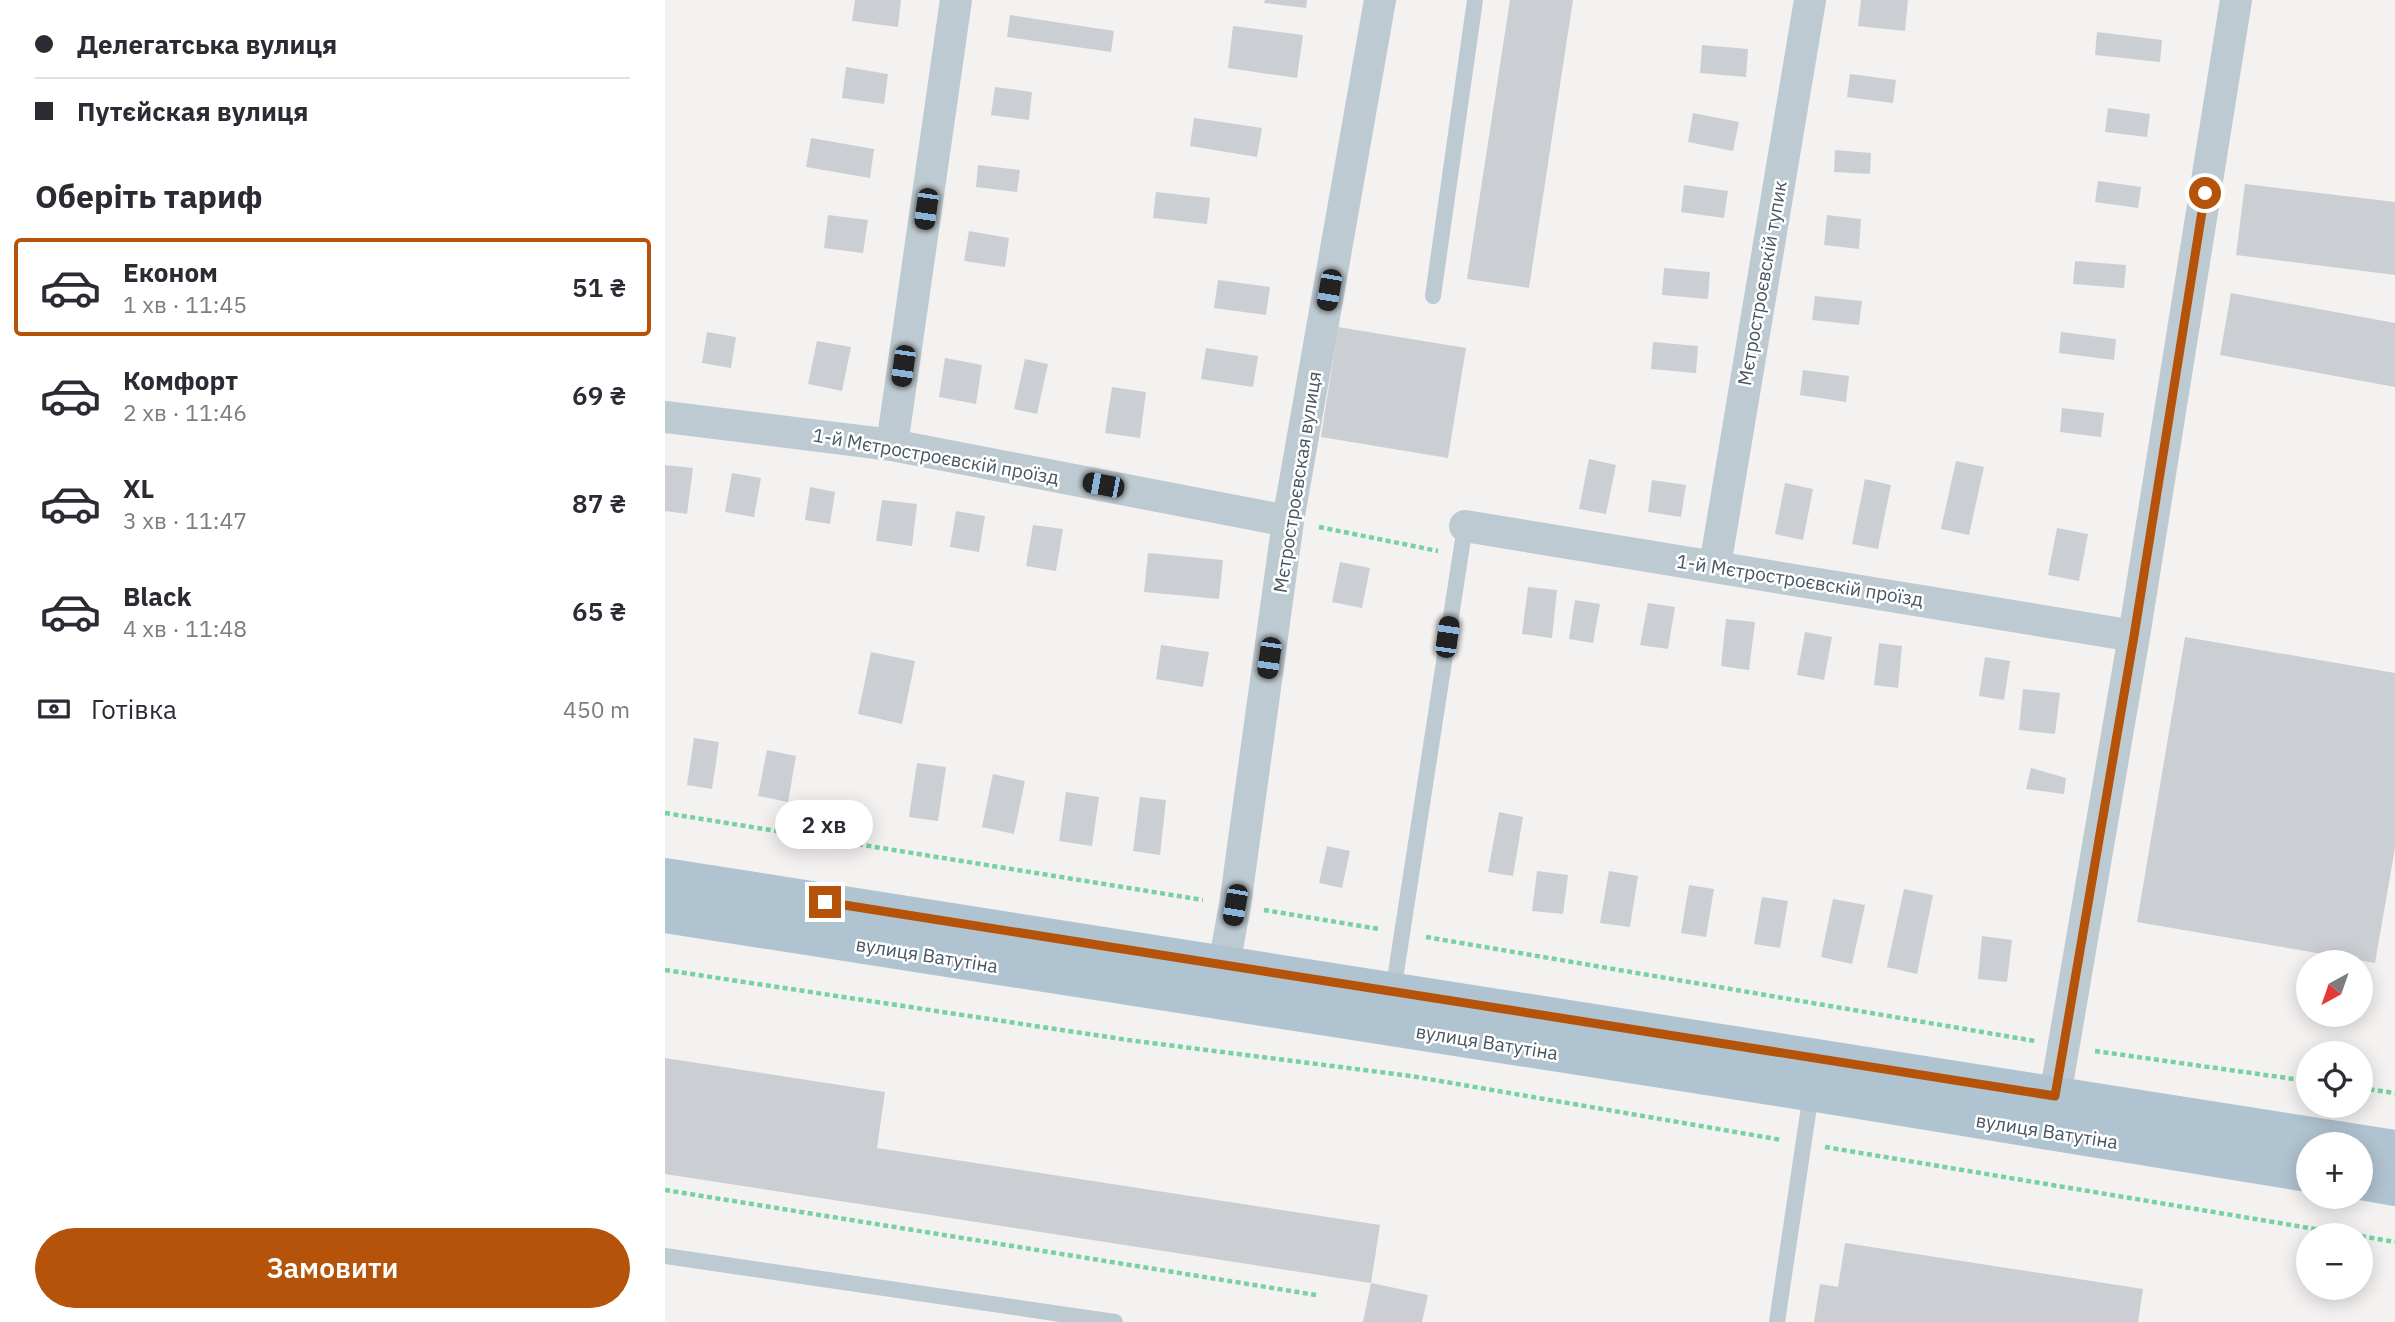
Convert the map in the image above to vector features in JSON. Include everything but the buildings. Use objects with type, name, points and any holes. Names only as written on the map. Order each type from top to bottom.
[{"type":"main road","name":"вулиця Ватутіна","points":[[665,877],[2395,1149]]},
{"type":"main road","name":"вулиця Ватутіна","points":[[665,914],[2296,1171]]},
{"type":"main road","points":[[2373,1183],[2395,1187]]},
{"type":"street","points":[[891,445],[956,0]]},
{"type":"street","name":"Мєтростроєвская вулиця","points":[[1224,965],[1235,905],[1288,521],[1380,0]]},
{"type":"street","name":"Мєтростроєвскій тупик","points":[[1715,566],[1809,0]]},
{"type":"street","points":[[2055,1096],[2134,636],[2236,0]]},
{"type":"street","name":"1-й Мєтростроєвскій проїзд","points":[[665,417],[891,445],[1288,521]]},
{"type":"street","name":"1-й Мєтростроєвскій проїзд","points":[[1462,541],[1715,566],[2134,636]]},
{"type":"lane","points":[[1433,296],[1475,0]]},
{"type":"lane","points":[[1393,992],[1462,541]]},
{"type":"lane","points":[[1777,1322],[1811,1093]]},
{"type":"lane","points":[[665,1256],[1115,1322]]},
{"type":"path","points":[[1288,521],[1462,541]]},
{"type":"path","points":[[665,813],[1235,905],[2064,1046],[2296,1079]]},
{"type":"path","points":[[665,970],[1128,1040],[1411,1076],[2296,1226]]},
{"type":"path","points":[[2373,1090],[2395,1093]]},
{"type":"path","points":[[665,1190],[1317,1295]]},
{"type":"path","points":[[2373,1238],[2395,1242]]},
{"type":"route","points":[[825,902],[2055,1096],[2134,636],[2205,193]]}]
